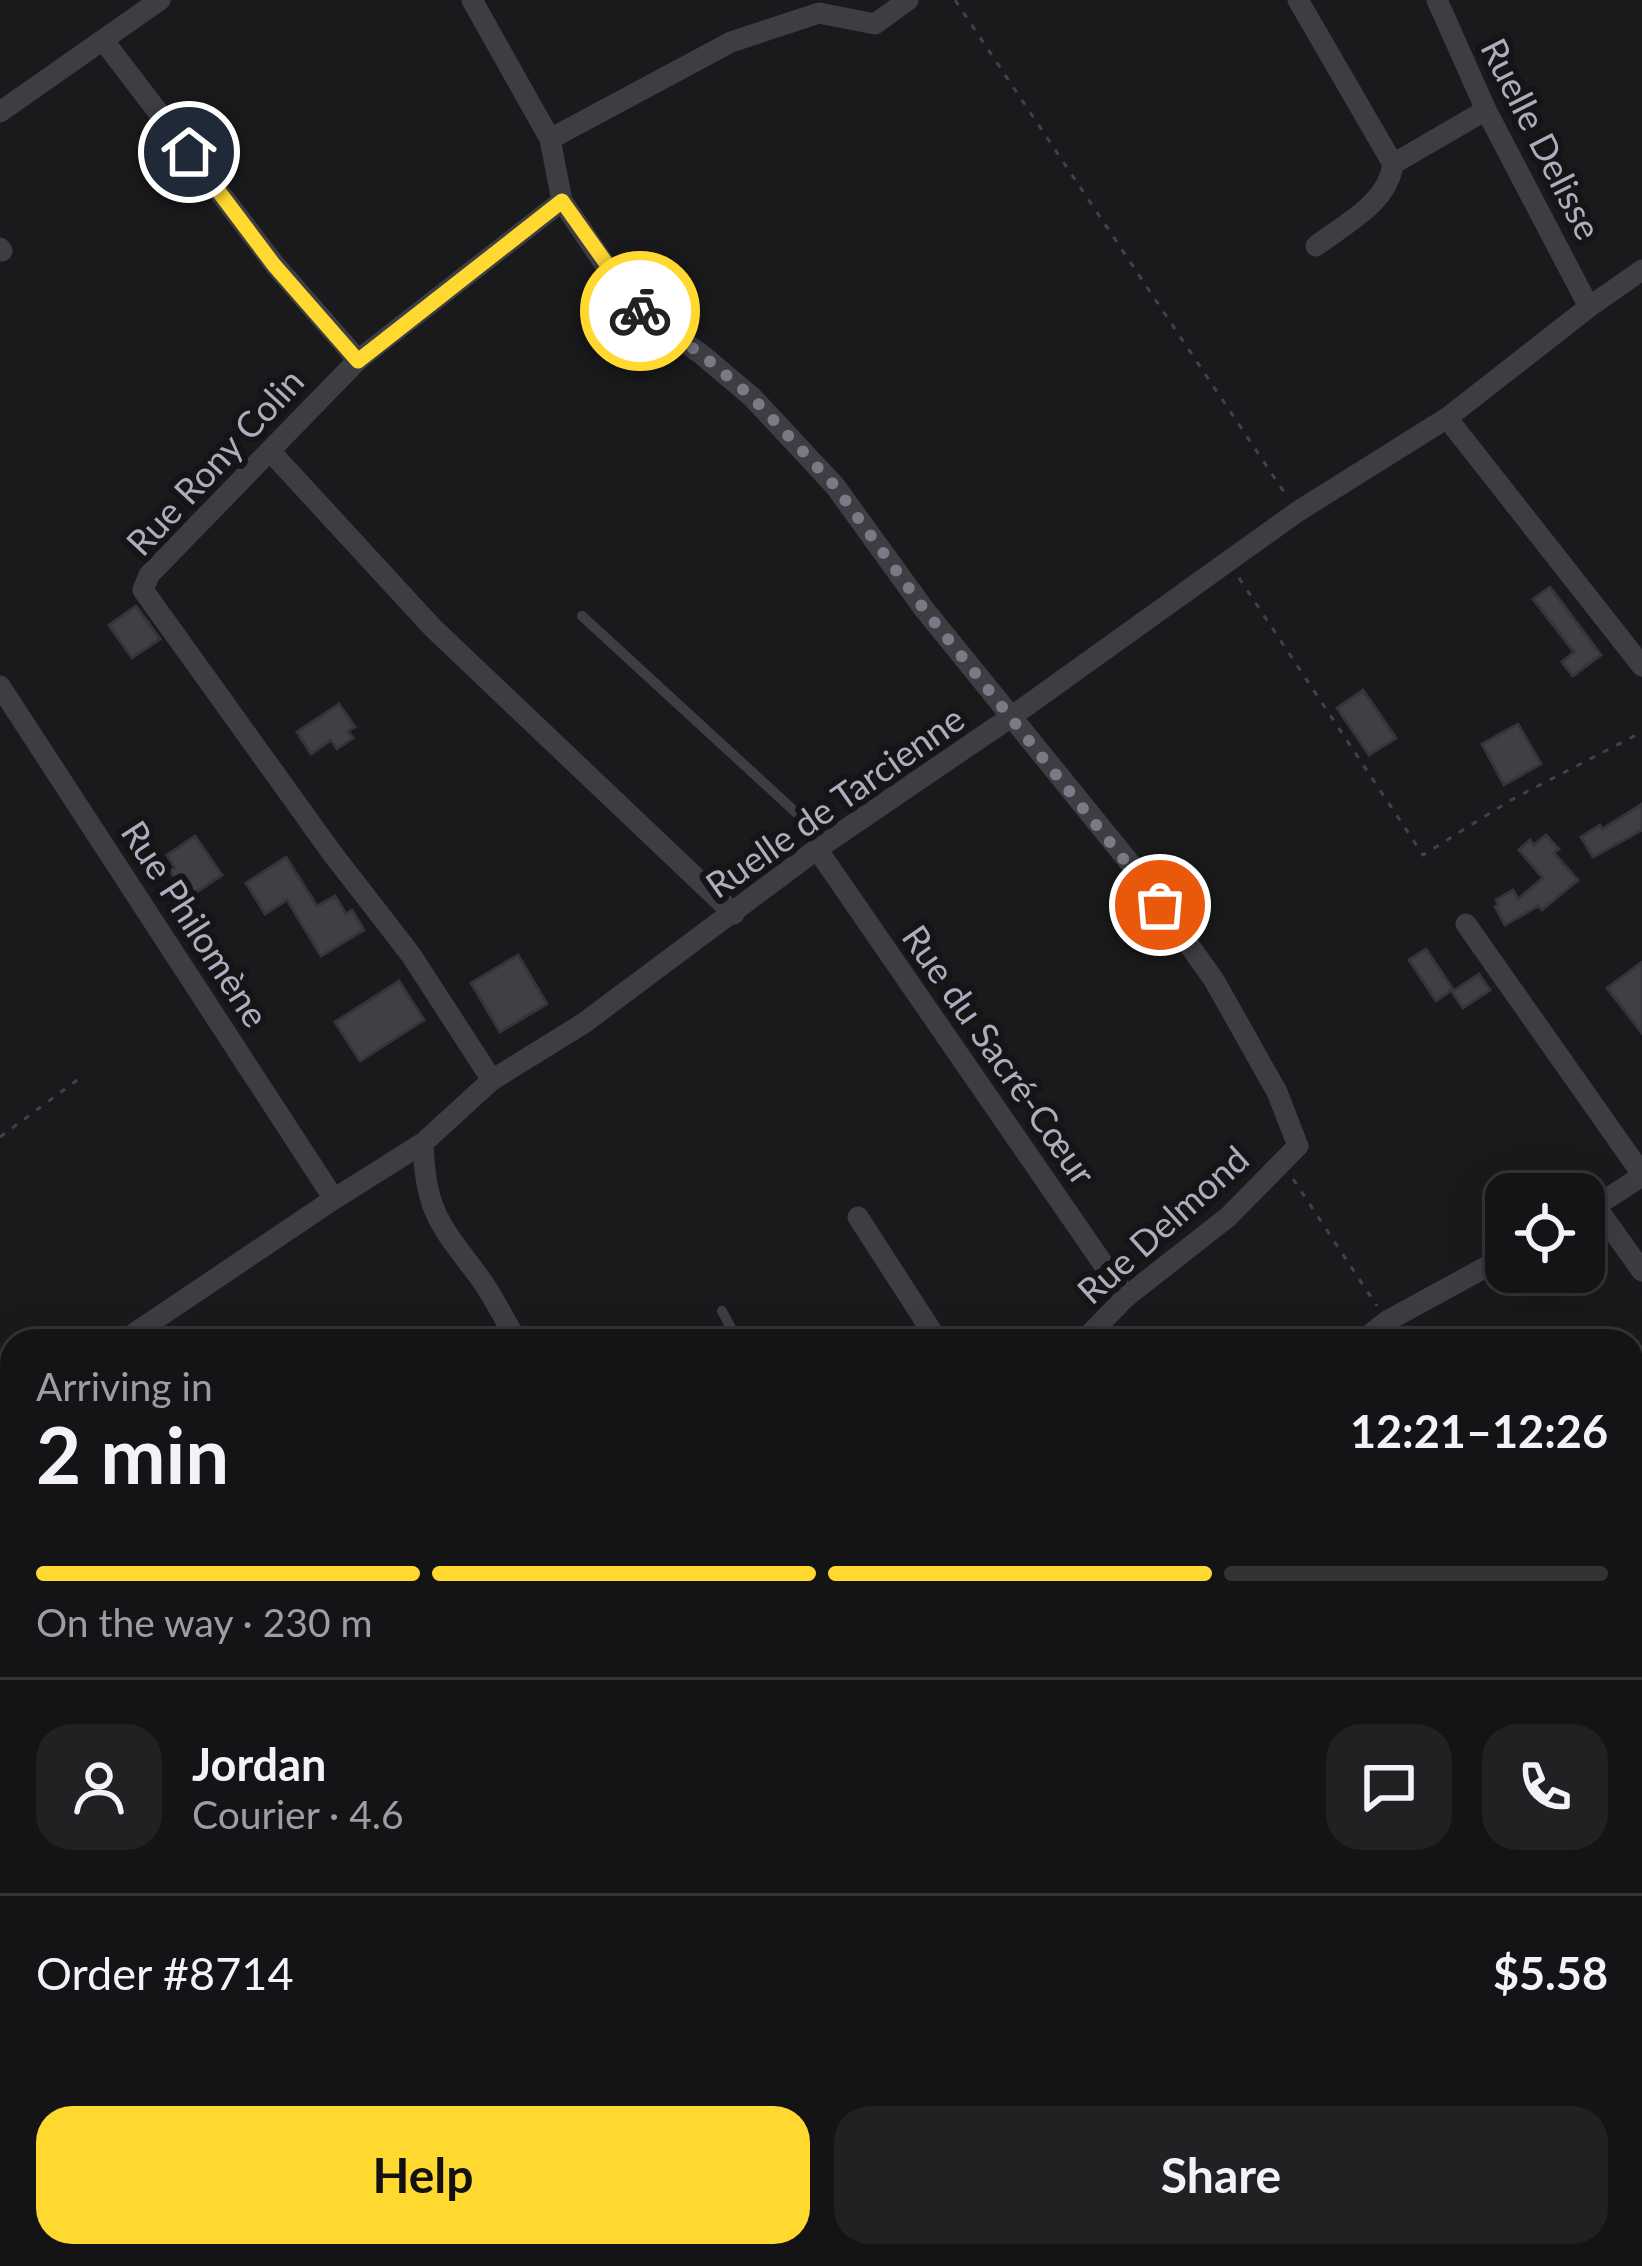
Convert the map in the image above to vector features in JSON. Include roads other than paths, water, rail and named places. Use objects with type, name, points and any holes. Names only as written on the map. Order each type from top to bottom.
[{"type":"street","points":[[0,112],[160,0]]},
{"type":"street","points":[[472,0],[550,139],[562,201]]},
{"type":"street","points":[[550,139],[731,42],[819,13],[875,24],[908,0]]},
{"type":"street","points":[[1298,0],[1393,164],[1382,196],[1316,246]]},
{"type":"street","name":"Ruelle Delisse","points":[[1437,0],[1486,110],[1588,307]]},
{"type":"street","points":[[103,40],[274,265],[358,361]]},
{"type":"street","points":[[1393,164],[1486,110]]},
{"type":"street","name":"Rue Rony Colin","points":[[492,1080],[411,955],[142,590],[149,575],[358,361],[562,201]]},
{"type":"street","name":"Rue Delmond","points":[[562,201],[633,306],[752,397],[835,486],[924,609],[1134,868],[1214,980],[1277,1092],[1298,1146],[1228,1217],[1126,1297],[1095,1329]]},
{"type":"street","name":"Ruelle de Tarcienne","points":[[141,1329],[423,1143],[492,1080],[584,1023],[823,846],[1297,512],[1447,418],[1642,270]]},
{"type":"street","points":[[1447,418],[1642,666]]},
{"type":"street","points":[[270,451],[433,628],[734,914]]},
{"type":"street","name":"Rue Philomène","points":[[0,686],[334,1198]]},
{"type":"street","name":"Rue du Sacré-Cœur","points":[[823,846],[1126,1297]]},
{"type":"street","points":[[1466,924],[1642,1175],[1605,1200]]},
{"type":"street","points":[[423,1143],[424,1183],[442,1232],[480,1277],[511,1329]]},
{"type":"street","points":[[858,1217],[930,1329]]},
{"type":"street","points":[[1605,1228],[1642,1271]]},
{"type":"street","points":[[1378,1329],[1485,1268]]},
{"type":"lane","name":"Rue du Sacré-Cœur","points":[[582,616],[823,846]]},
{"type":"lane","points":[[722,1311],[732,1329]]}]
